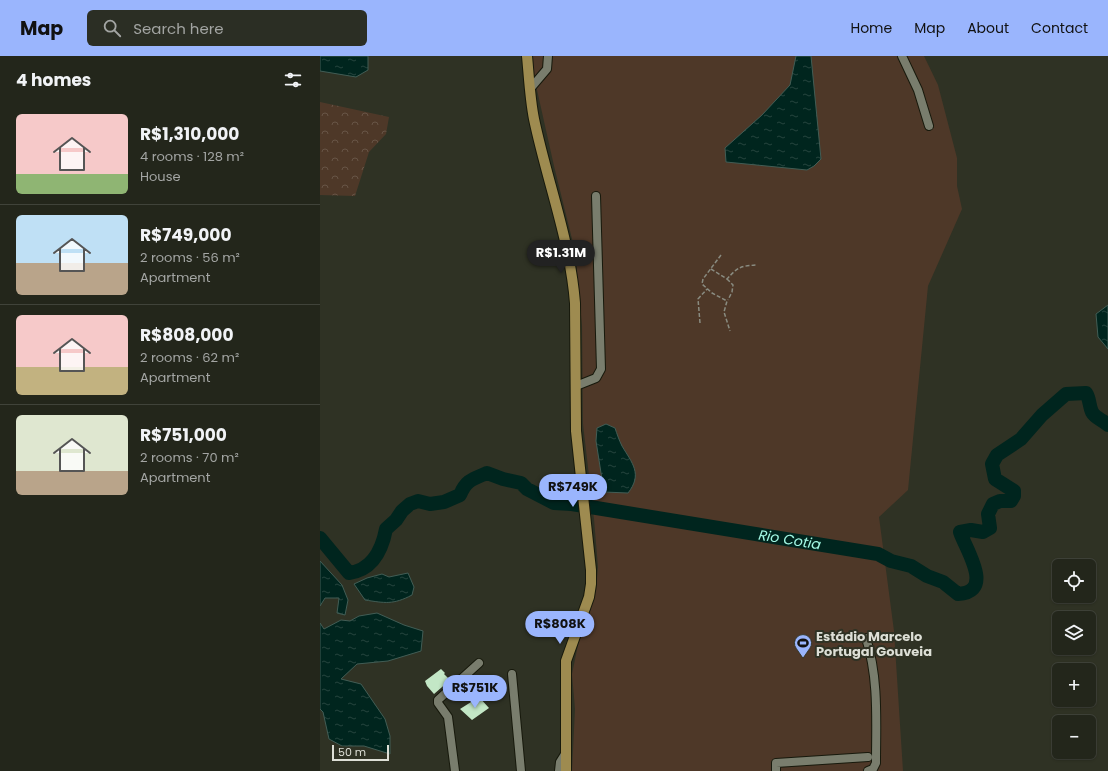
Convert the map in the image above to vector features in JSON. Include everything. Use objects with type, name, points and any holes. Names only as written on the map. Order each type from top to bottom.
[{"type":"main road","points":[[527,56],[534,118],[563,230],[573,282],[575,303],[576,431],[591,584],[584,612],[566,661],[566,771]]},
{"type":"lane","points":[[530,89],[547,69],[548,56]]},
{"type":"lane","points":[[902,56],[918,90],[929,126]]},
{"type":"lane","points":[[576,386],[596,378],[601,369],[596,196]]},
{"type":"lane","points":[[866,638],[873,667],[876,723],[876,764],[873,769],[868,771]]},
{"type":"lane","points":[[455,771],[448,717],[438,703],[438,700],[479,662]]},
{"type":"lane","points":[[512,674],[521,771]]},
{"type":"lane","points":[[559,771],[560,762],[565,754]]},
{"type":"lane","points":[[776,771],[776,763],[868,757]]},
{"type":"path","points":[[721,255],[703,279],[702,284],[712,294],[727,301]]},
{"type":"path","points":[[727,279],[737,268],[746,265],[757,265]]},
{"type":"path","points":[[711,269],[727,279],[733,285],[732,292],[727,301],[724,312],[730,331]]},
{"type":"path","points":[[700,323],[698,299],[707,289]]},
{"type":"green space","points":[[532,56],[924,56],[938,85],[957,158],[957,186],[962,209],[928,286],[908,490],[879,517],[894,631],[903,771],[572,771],[575,709],[572,674],[578,645],[596,590],[598,567],[583,424],[582,326],[575,251],[533,72]]},
{"type":"green space","points":[[320,102],[389,117],[386,134],[369,152],[355,196],[320,195]]},
{"type":"water","points":[[320,56],[368,56],[368,70],[356,77],[320,71]]},
{"type":"water","points":[[796,56],[811,56],[821,159],[807,170],[726,162],[725,148],[762,115],[790,85]]},
{"type":"water","points":[[1108,305],[1108,349],[1098,337],[1096,314]]},
{"type":"water","points":[[606,424],[615,428],[621,444],[634,469],[635,480],[628,493],[604,492],[596,441],[597,428]]},
{"type":"water","points":[[320,561],[342,585],[348,600],[345,615],[337,613],[339,598],[325,598],[320,606]]},
{"type":"water","points":[[408,573],[414,587],[412,595],[394,602],[365,600],[354,584],[367,578],[382,574],[389,577]]},
{"type":"water","points":[[377,613],[404,625],[423,631],[421,651],[388,661],[357,664],[341,679],[361,684],[385,719],[390,736],[390,754],[364,746],[342,746],[329,739],[323,712],[320,709],[320,623],[324,629],[341,620],[350,621],[359,616]]},
{"type":"building","points":[[441,669],[449,681],[434,694],[427,686],[425,681]]},
{"type":"building","points":[[479,697],[489,708],[472,720],[460,709]]},
{"type":"waterway","name":"Rio Cotia","points":[[320,538],[349,573],[357,571],[364,568],[375,558],[382,544],[386,529],[410,504],[418,501],[430,504],[444,502],[460,495],[467,483],[487,473],[503,479],[521,483],[527,489],[554,503],[572,504],[878,554],[891,561],[911,566],[927,576],[943,582],[958,594],[969,592],[975,586],[976,578],[972,559],[960,532],[971,530],[983,532],[990,528],[988,514],[993,504],[1000,501],[1011,501],[1014,496],[1014,491],[995,479],[992,464],[997,455],[1021,439],[1042,415],[1066,394],[1086,393],[1093,414],[1108,425]]},
{"type":"place","name":"Estádio Marcelo Portugal Gouveia","points":[[803,658]]}]
